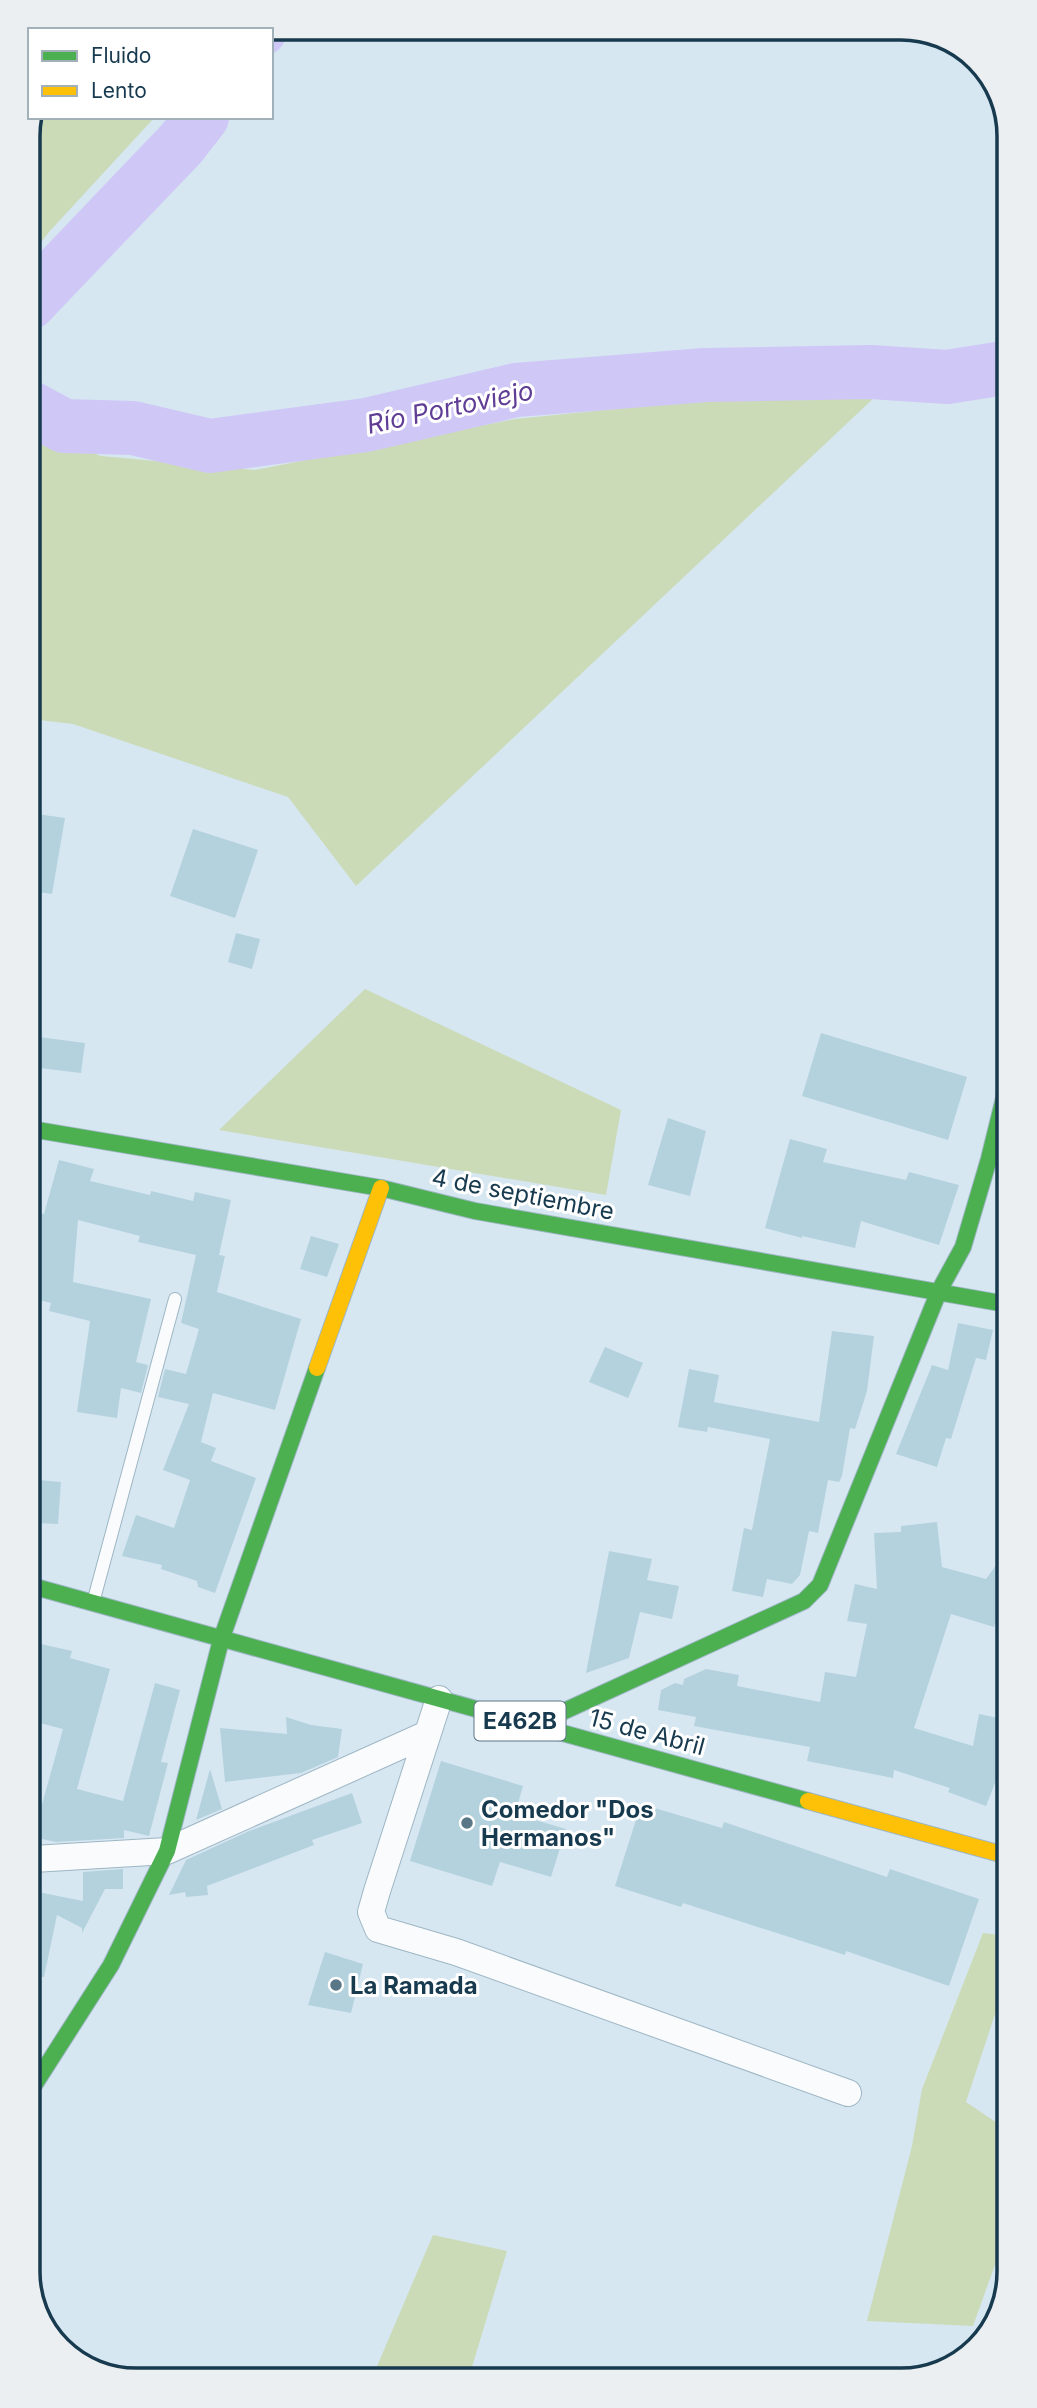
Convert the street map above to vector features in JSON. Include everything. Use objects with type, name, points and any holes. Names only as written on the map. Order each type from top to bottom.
[{"type":"street","points":[[534,1725],[804,1601],[820,1585],[940,1291],[964,1247],[997,1127]]},
{"type":"street","name":"4 de septiembre","points":[[40,1131],[381,1188],[475,1211],[997,1302]]},
{"type":"street","points":[[40,2076],[111,1965],[167,1851],[221,1640],[381,1188]]},
{"type":"street","name":"15 de Abril","points":[[40,1588],[997,1853]]},
{"type":"street","points":[[439,1699],[371,1912],[378,1929],[456,1952],[848,2093]]},
{"type":"street","points":[[40,1859],[167,1851],[427,1734]]},
{"type":"lane","points":[[93,1602],[175,1300]]},
{"type":"green space","points":[[42,119],[153,119],[40,244],[40,130]]},
{"type":"green space","points":[[876,396],[356,886],[288,797],[73,724],[40,720],[40,432],[101,456],[255,470],[515,419],[694,401]]},
{"type":"green space","points":[[365,989],[621,1110],[606,1195],[219,1130]]},
{"type":"green space","points":[[983,1933],[997,1935],[997,2008],[966,2102],[997,2123],[997,2259],[973,2326],[867,2321],[912,2146],[922,2089]]},
{"type":"green space","points":[[433,2235],[507,2251],[472,2368],[376,2368]]},
{"type":"building","points":[[40,814],[65,818],[52,894],[40,892]]},
{"type":"building","points":[[193,829],[258,850],[235,918],[170,896]]},
{"type":"building","points":[[236,933],[260,939],[252,969],[228,962]]},
{"type":"building","points":[[821,1033],[967,1077],[948,1140],[802,1096]]},
{"type":"building","points":[[40,1037],[85,1043],[81,1073],[40,1068]]},
{"type":"building","points":[[668,1118],[706,1131],[690,1196],[648,1185]]},
{"type":"building","points":[[790,1139],[827,1149],[823,1162],[906,1180],[909,1172],[959,1185],[939,1245],[861,1221],[855,1248],[765,1228]]},
{"type":"building","points":[[59,1160],[94,1169],[90,1181],[150,1195],[151,1191],[193,1201],[195,1192],[231,1200],[219,1255],[225,1256],[217,1292],[301,1319],[275,1410],[213,1393],[201,1442],[216,1448],[211,1461],[256,1478],[215,1593],[198,1587],[197,1581],[161,1569],[162,1565],[122,1556],[136,1515],[174,1528],[190,1480],[163,1470],[189,1404],[158,1397],[165,1369],[186,1374],[199,1329],[181,1323],[196,1255],[138,1242],[140,1236],[78,1220],[73,1282],[151,1299],[136,1362],[148,1365],[141,1393],[121,1388],[117,1418],[77,1412],[90,1321],[49,1311],[51,1303],[40,1300],[40,1213],[44,1214]]},
{"type":"building","points":[[311,1236],[339,1244],[327,1277],[300,1269]]},
{"type":"building","points":[[958,1323],[993,1330],[986,1360],[976,1358],[951,1439],[946,1438],[937,1467],[896,1454],[932,1365],[948,1370]]},
{"type":"building","points":[[832,1331],[874,1336],[867,1391],[855,1429],[850,1428],[842,1476],[839,1482],[828,1480],[818,1533],[809,1531],[800,1575],[792,1584],[767,1579],[763,1597],[732,1591],[744,1528],[752,1530],[770,1439],[708,1427],[707,1432],[678,1427],[689,1369],[719,1375],[714,1402],[819,1422]]},
{"type":"building","points":[[605,1347],[643,1363],[628,1398],[589,1382]]},
{"type":"building","points":[[40,1480],[61,1482],[58,1524],[40,1523]]},
{"type":"building","points":[[937,1522],[942,1567],[986,1579],[997,1564],[997,1618],[994,1627],[951,1614],[914,1728],[973,1746],[979,1714],[997,1718],[997,1778],[986,1806],[948,1792],[950,1788],[894,1770],[893,1778],[807,1761],[810,1747],[694,1726],[696,1717],[658,1710],[661,1690],[675,1683],[683,1685],[684,1679],[706,1669],[739,1675],[737,1686],[820,1702],[825,1672],[856,1677],[867,1624],[847,1621],[855,1584],[877,1589],[874,1533],[901,1532],[901,1526]]},
{"type":"building","points":[[609,1551],[652,1559],[647,1580],[679,1586],[672,1619],[640,1612],[629,1658],[586,1673]]},
{"type":"building","points":[[40,1644],[72,1651],[70,1658],[110,1669],[77,1789],[123,1801],[155,1683],[180,1690],[161,1762],[168,1763],[149,1836],[124,1830],[124,1838],[56,1842],[40,1839],[40,1811],[63,1729],[40,1723]]},
{"type":"building","points":[[286,1717],[311,1725],[342,1729],[338,1757],[301,1773],[225,1782],[220,1728],[287,1734]]},
{"type":"building","name":"Comedor \"Dos Hermanos\"","points":[[441,1761],[523,1786],[515,1814],[566,1829],[551,1877],[500,1862],[492,1886],[410,1861]]},
{"type":"building","points":[[210,1769],[222,1809],[196,1820]]},
{"type":"building","points":[[352,1793],[362,1823],[312,1840],[314,1845],[207,1886],[208,1895],[186,1897],[185,1892],[169,1895],[186,1860],[249,1831]]},
{"type":"building","points":[[641,1804],[722,1828],[724,1822],[887,1877],[890,1869],[979,1899],[949,1986],[846,1951],[845,1955],[683,1903],[681,1907],[615,1886]]},
{"type":"building","points":[[123,1869],[123,1889],[105,1889],[82,1933],[82,1928],[57,1915],[44,1977],[40,1977],[40,1892],[83,1901],[83,1872]]},
{"type":"building","name":"La Ramada","points":[[325,1952],[363,1964],[351,2013],[308,2005]]},
{"type":"waterway","name":"Río Portoviejo","points":[[40,291],[181,144],[200,119]]},
{"type":"waterway","name":"Río Portoviejo","points":[[40,413],[64,426],[133,428],[210,446],[366,425],[516,390],[705,375],[871,372],[947,377],[997,369]]},
{"type":"traffic: fast","points":[[534,1725],[804,1601],[820,1585],[939,1291],[963,1247],[997,1127]]},
{"type":"traffic: fast","points":[[40,1131],[381,1188],[475,1211],[997,1302]]},
{"type":"traffic: fast","points":[[40,2076],[111,1965],[167,1851],[221,1640],[317,1368]]},
{"type":"traffic: fast","points":[[40,1588],[808,1801]]},
{"type":"traffic: slow","points":[[317,1368],[381,1188]]},
{"type":"traffic: slow","points":[[808,1801],[997,1853]]},
{"type":"place","name":"Comedor \"Dos Hermanos\"","points":[[467,1823]]},
{"type":"place","name":"La Ramada","points":[[336,1985]]}]
